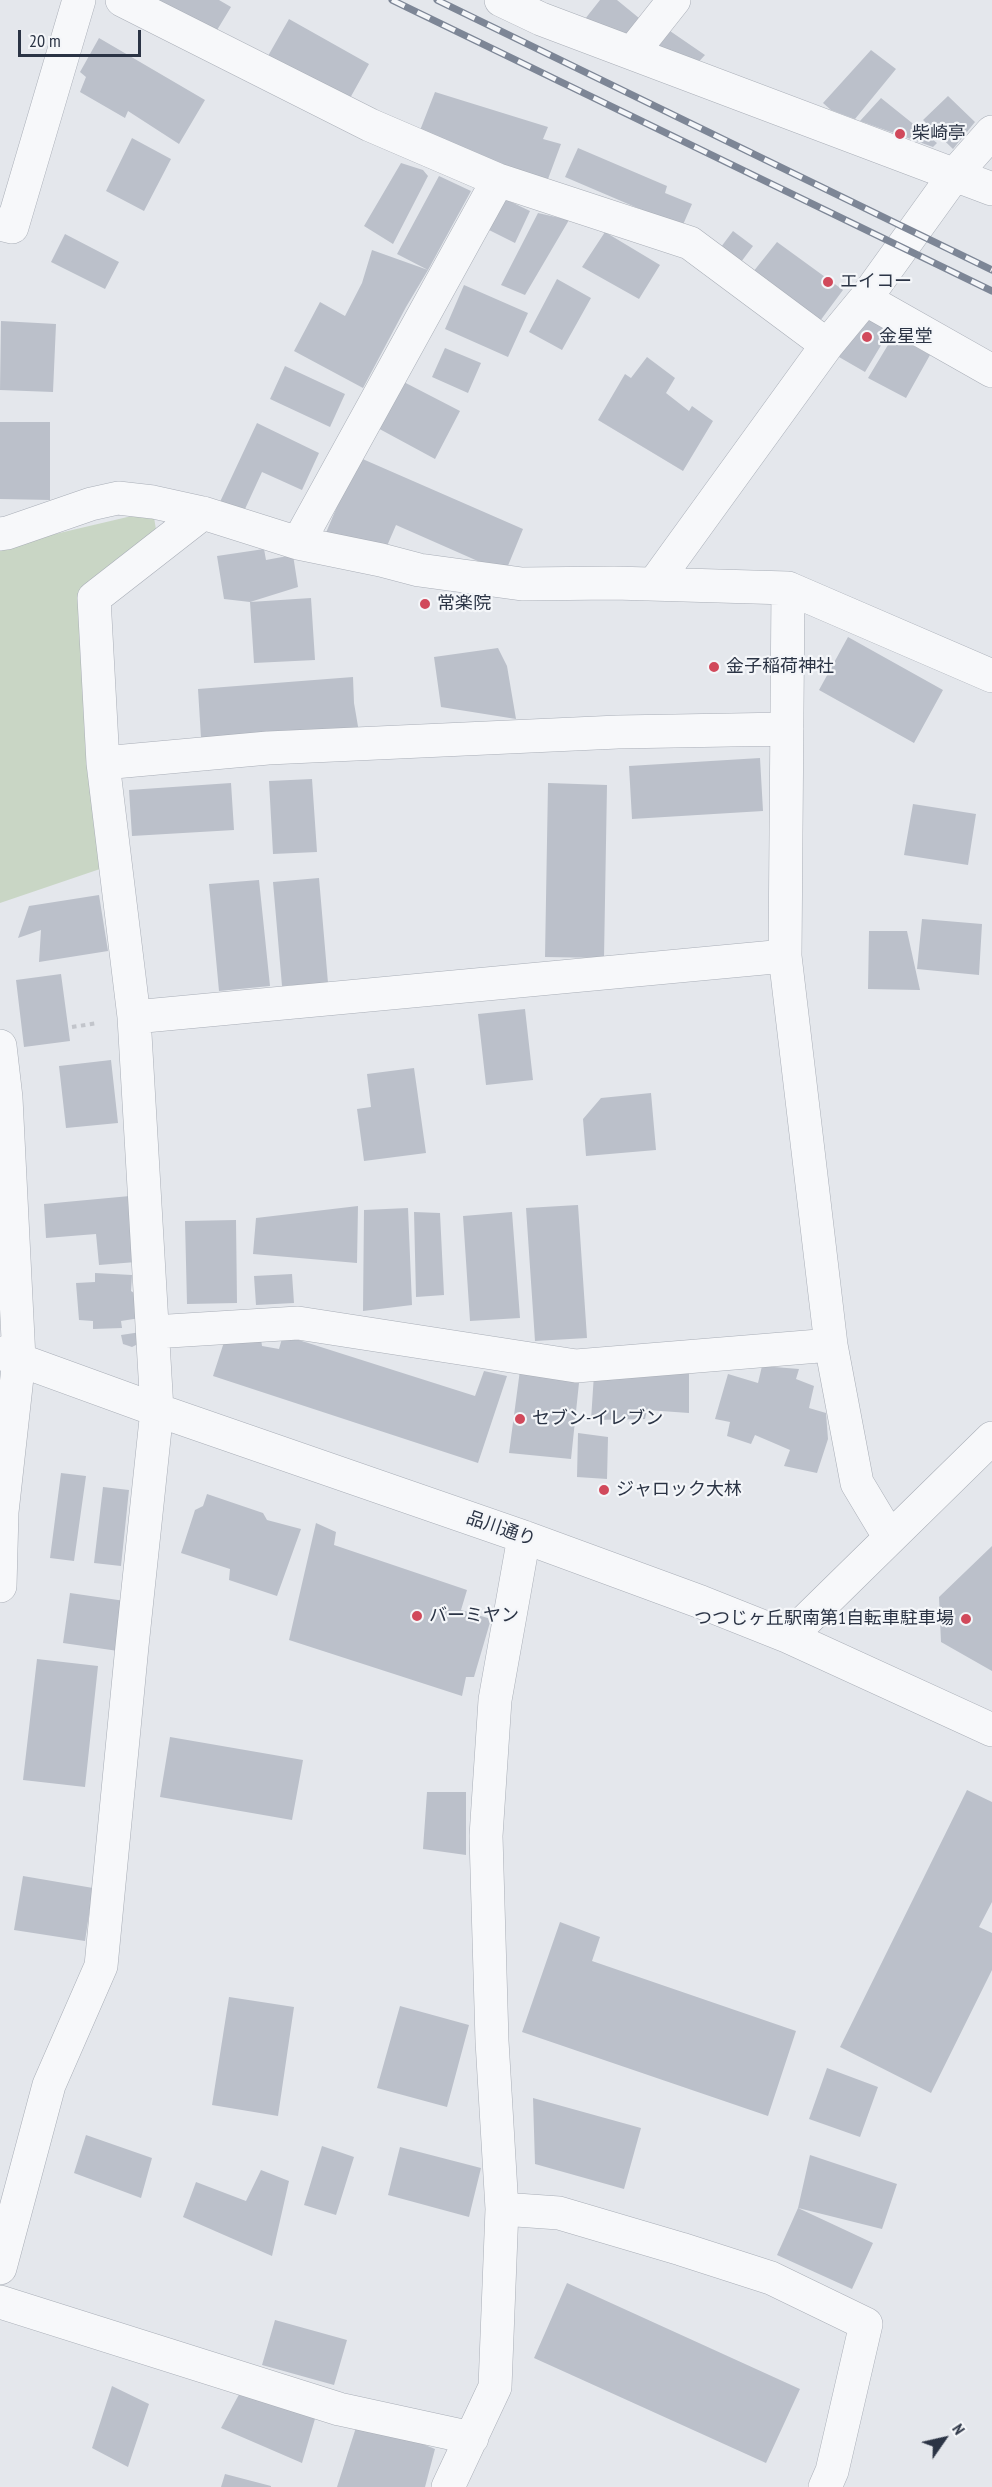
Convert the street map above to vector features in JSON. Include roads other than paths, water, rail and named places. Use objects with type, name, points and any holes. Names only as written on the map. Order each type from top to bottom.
[{"type":"street","points":[[0,224],[12,227],[80,0]]},
{"type":"street","points":[[122,0],[370,125],[498,180],[690,243],[827,345]]},
{"type":"street","points":[[501,0],[542,20],[992,189]]},
{"type":"street","points":[[632,53],[674,0]]},
{"type":"street","points":[[654,584],[827,345],[865,299],[955,174],[992,132]]},
{"type":"street","points":[[298,543],[498,180]]},
{"type":"street","points":[[865,299],[992,371]]},
{"type":"street","points":[[0,534],[91,504],[118,498],[153,502],[203,513],[298,543],[419,570],[522,584],[654,584],[788,588],[992,676]]},
{"type":"street","points":[[0,2268],[50,2085],[101,1966],[158,1410],[134,1017],[103,763],[94,598],[203,513]]},
{"type":"street","points":[[788,588],[785,956],[831,1344],[857,1484],[890,1538]]},
{"type":"street","points":[[103,763],[268,748],[618,732],[787,729]]},
{"type":"street","points":[[134,1017],[785,956]]},
{"type":"street","points":[[0,1046],[6,1098],[9,1356],[0,1586]]},
{"type":"street","points":[[153,1332],[298,1323],[576,1366],[831,1344]]},
{"type":"street","name":"品川通り","points":[[9,1356],[524,1537],[789,1637],[992,1730]]},
{"type":"street","points":[[789,1637],[890,1538],[987,1452]]},
{"type":"street","points":[[448,2487],[495,2387],[502,2209],[492,2041],[486,1836],[495,1700],[524,1537]]},
{"type":"street","points":[[502,2209],[559,2213],[681,2248],[771,2278],[866,2324],[831,2471],[825,2487]]},
{"type":"street","points":[[0,2302],[339,2409],[472,2438]]},
{"type":"railway","points":[[392,0],[992,291]]},
{"type":"railway","points":[[437,0],[992,270]]},
{"type":"place","name":"柴崎亭","points":[[900,134]]},
{"type":"place","name":"エイコー","points":[[828,282]]},
{"type":"place","name":"金星堂","points":[[867,337]]},
{"type":"place","name":"常楽院","points":[[425,604]]},
{"type":"place","name":"金子稲荷神社","points":[[714,667]]},
{"type":"place","name":"セブン-イレブン","points":[[520,1419]]},
{"type":"place","name":"ジャロック大林","points":[[604,1490]]},
{"type":"place","name":"バーミヤン","points":[[417,1616]]},
{"type":"place","name":"つつじヶ丘駅南第1自転車駐車場","points":[[966,1619]]}]
